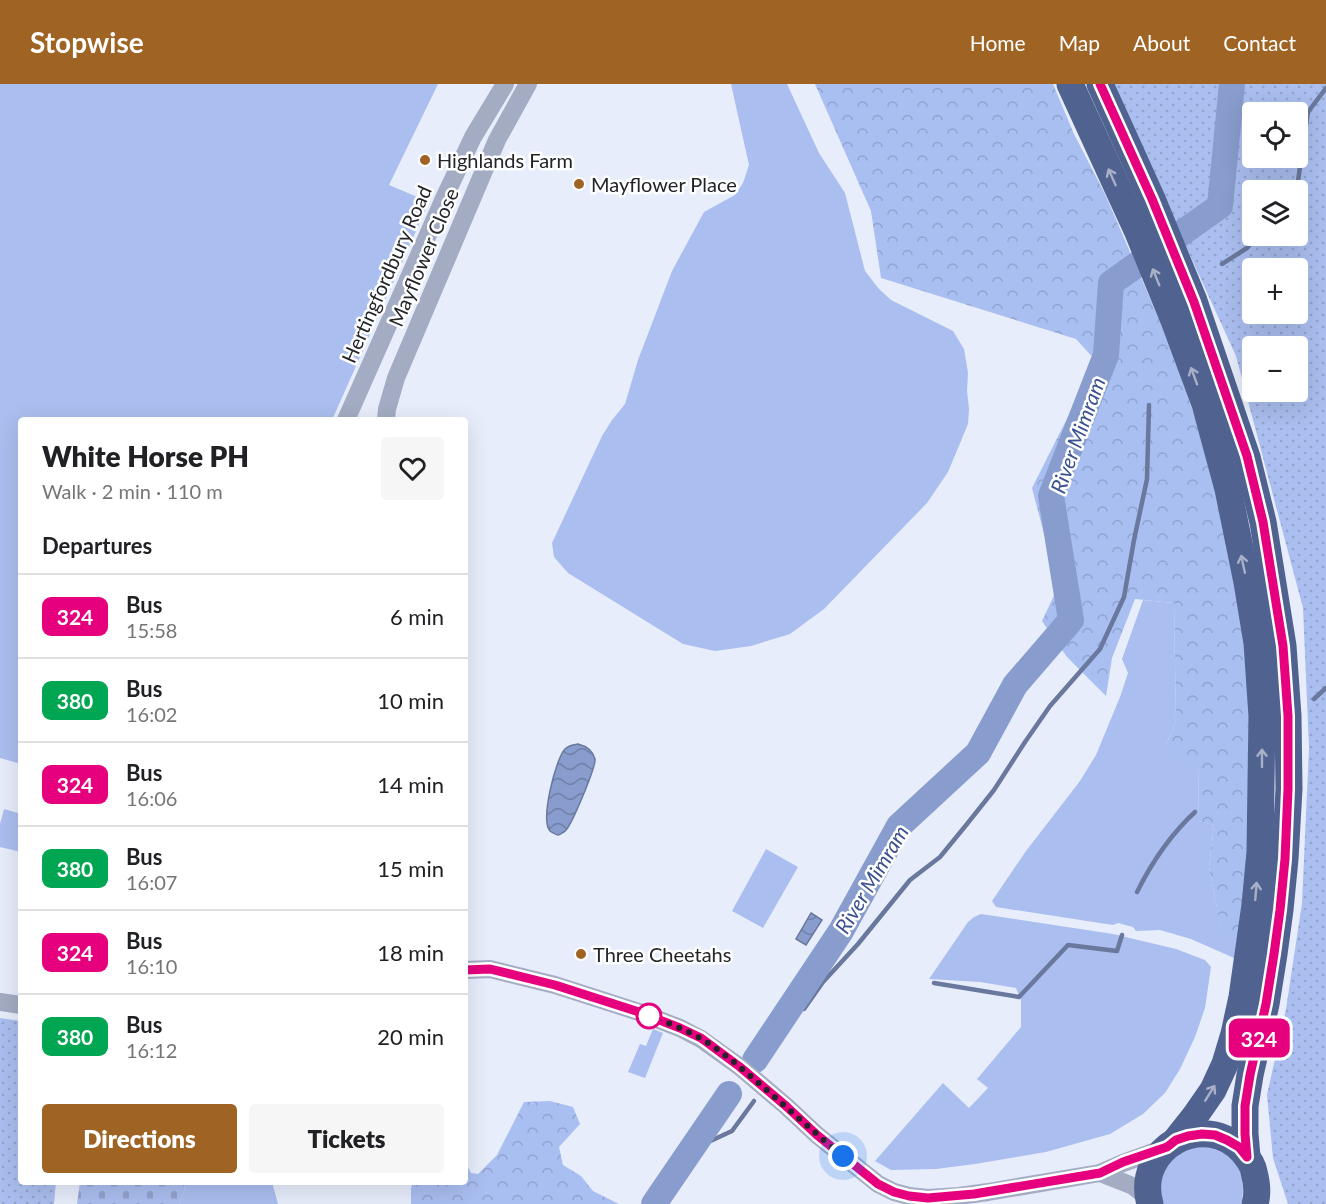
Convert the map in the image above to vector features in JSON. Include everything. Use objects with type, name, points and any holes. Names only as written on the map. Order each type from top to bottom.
[{"type":"highway","points":[[1070,84],[1137,230],[1205,404],[1228,489],[1247,582],[1257,643],[1262,716],[1260,852],[1262,952],[1254,1000],[1250,1075],[1245,1106],[1245,1134],[1257,1184],[1254,1204]]},
{"type":"highway","points":[[1100,84],[1152,199],[1194,302],[1247,456],[1263,522],[1283,646],[1288,716],[1288,789],[1280,910],[1262,952]]},
{"type":"highway","points":[[1149,1201],[1148,1184],[1151,1170],[1158,1157],[1195,1116],[1213,1090],[1225,1064],[1234,1034],[1254,1000]]},
{"type":"highway","points":[[1172,1144],[1188,1136],[1215,1135],[1233,1143],[1250,1162]]},
{"type":"street","name":"Hertingfordbury Road","points":[[347,417],[446,194],[473,137],[505,84]]},
{"type":"street","name":"Mayflower Close","points":[[386,417],[396,378],[497,140],[528,84]]},
{"type":"street","points":[[468,970],[490,969],[576,991],[639,1012],[701,1038],[756,1080],[817,1135],[878,1184],[894,1192],[928,1198],[959,1200],[988,1192],[1100,1173],[1172,1144]]},
{"type":"street","points":[[0,1002],[18,1005]]},
{"type":"street","points":[[1250,1162],[1272,1204]]},
{"type":"street","points":[[1100,1173],[1133,1186],[1149,1201]]},
{"type":"green space","points":[[0,84],[438,84],[389,185],[429,202],[333,417],[18,417],[18,763],[0,758]]},
{"type":"green space","points":[[731,84],[787,84],[819,153],[845,193],[865,271],[891,300],[953,331],[964,349],[968,373],[969,409],[968,424],[948,472],[927,503],[824,609],[790,634],[751,646],[715,651],[683,644],[568,573],[554,557],[552,543],[602,436],[625,404],[638,360],[672,271],[704,212],[735,195],[743,183],[749,165]]},
{"type":"green space","points":[[815,84],[1053,84],[1074,134],[1105,194],[1168,340],[1198,426],[1216,491],[1237,595],[1252,702],[1252,819],[1240,948],[1220,924],[1209,867],[1214,825],[1199,821],[1198,763],[1177,759],[1166,745],[1176,721],[1174,603],[1135,599],[1112,658],[1106,696],[1067,657],[1042,621],[1058,587],[1032,488],[1096,361],[1076,339],[881,278],[871,211]]},
{"type":"green space","points":[[1115,84],[1326,84],[1326,1204],[1288,1204],[1273,1158],[1267,1095],[1286,1009],[1302,903],[1309,748],[1303,608],[1248,402],[1308,402],[1308,336],[1242,336],[1242,379],[1236,356]]},
{"type":"green space","points":[[1143,600],[1174,603],[1176,721],[1166,745],[1198,762],[1199,821],[1214,825],[1209,867],[1220,923],[1240,948],[1234,958],[1191,939],[1160,930],[1136,931],[1133,927],[1118,923],[1113,925],[996,907],[992,901],[1026,851],[1080,781],[1096,755],[1128,673],[1122,659]]},
{"type":"green space","points":[[4,809],[18,813],[18,851],[0,847],[0,824]]},
{"type":"green space","points":[[766,849],[798,867],[763,928],[732,911]]},
{"type":"green space","points":[[981,914],[1113,934],[1176,949],[1205,960],[1211,967],[1205,1008],[1195,1037],[1180,1069],[1165,1093],[1143,1114],[1110,1134],[1046,1152],[975,1164],[936,1169],[891,1170],[875,1161],[943,1083],[969,1108],[988,1088],[977,1079],[1021,1027],[1021,1000],[1016,988],[980,982],[929,979],[968,922]]},
{"type":"green space","points":[[0,1018],[18,1021],[18,1185],[56,1185],[54,1204],[0,1204]]},
{"type":"green space","points":[[653,1029],[663,1033],[645,1078],[628,1072],[640,1044],[646,1046]]},
{"type":"green space","points":[[550,1101],[573,1107],[580,1124],[559,1147],[563,1165],[581,1176],[593,1191],[619,1204],[411,1204],[412,1185],[468,1185],[468,1167],[471,1173],[478,1174],[497,1155],[524,1102]]},
{"type":"green space","points":[[1196,1146],[1208,1146],[1224,1152],[1236,1164],[1243,1187],[1241,1204],[1160,1204],[1157,1184],[1170,1158]]},
{"type":"green space","points":[[80,1185],[185,1185],[179,1204],[77,1204]]},
{"type":"green space","points":[[185,1185],[273,1185],[278,1204],[179,1204]]},
{"type":"water","points":[[578,744],[591,751],[594,756],[592,773],[569,826],[557,835],[550,831],[547,825],[550,789],[561,755],[568,747]]},
{"type":"water","points":[[811,913],[822,920],[806,945],[796,939]]},
{"type":"waterway","name":"River Mimram","points":[[755,1060],[841,931],[899,826],[978,753],[1015,685],[1071,620],[1051,496],[1106,355],[1111,283],[1220,206],[1232,84]]},
{"type":"waterway","points":[[1298,180],[1308,112],[1326,88]]},
{"type":"waterway","points":[[1222,264],[1249,246]]},
{"type":"waterway","points":[[804,1009],[823,982],[858,944],[910,880],[940,857],[994,790],[1050,706],[1100,649],[1124,597],[1147,479],[1149,405]]},
{"type":"waterway","points":[[1314,699],[1326,688]]},
{"type":"waterway","points":[[1137,892],[1162,849],[1195,812]]},
{"type":"waterway","points":[[934,983],[1019,997],[1068,945],[1117,951],[1122,935]]},
{"type":"waterway","name":"River Mimram","points":[[654,1204],[729,1094]]},
{"type":"waterway","points":[[691,1150],[732,1131],[754,1101]]},
{"type":"bus line","name":"324","points":[[468,970],[490,969],[576,991],[639,1012],[701,1038],[740,1067],[817,1135],[878,1184],[909,1196],[928,1198],[974,1194],[1100,1173],[1123,1162],[1167,1147],[1176,1140],[1202,1134],[1215,1135],[1227,1140],[1239,1147],[1247,1157],[1245,1106],[1266,1004],[1285,859],[1288,716],[1283,646],[1263,522],[1247,456],[1194,302],[1152,199],[1100,84]]},
{"type":"place","name":"Highlands Farm","points":[[425,160]]},
{"type":"place","name":"Mayflower Place","points":[[579,184]]},
{"type":"place","name":"Three Cheetahs","points":[[581,954]]},
{"type":"route","points":[[649,1016],[701,1038],[740,1067],[843,1156]]}]
